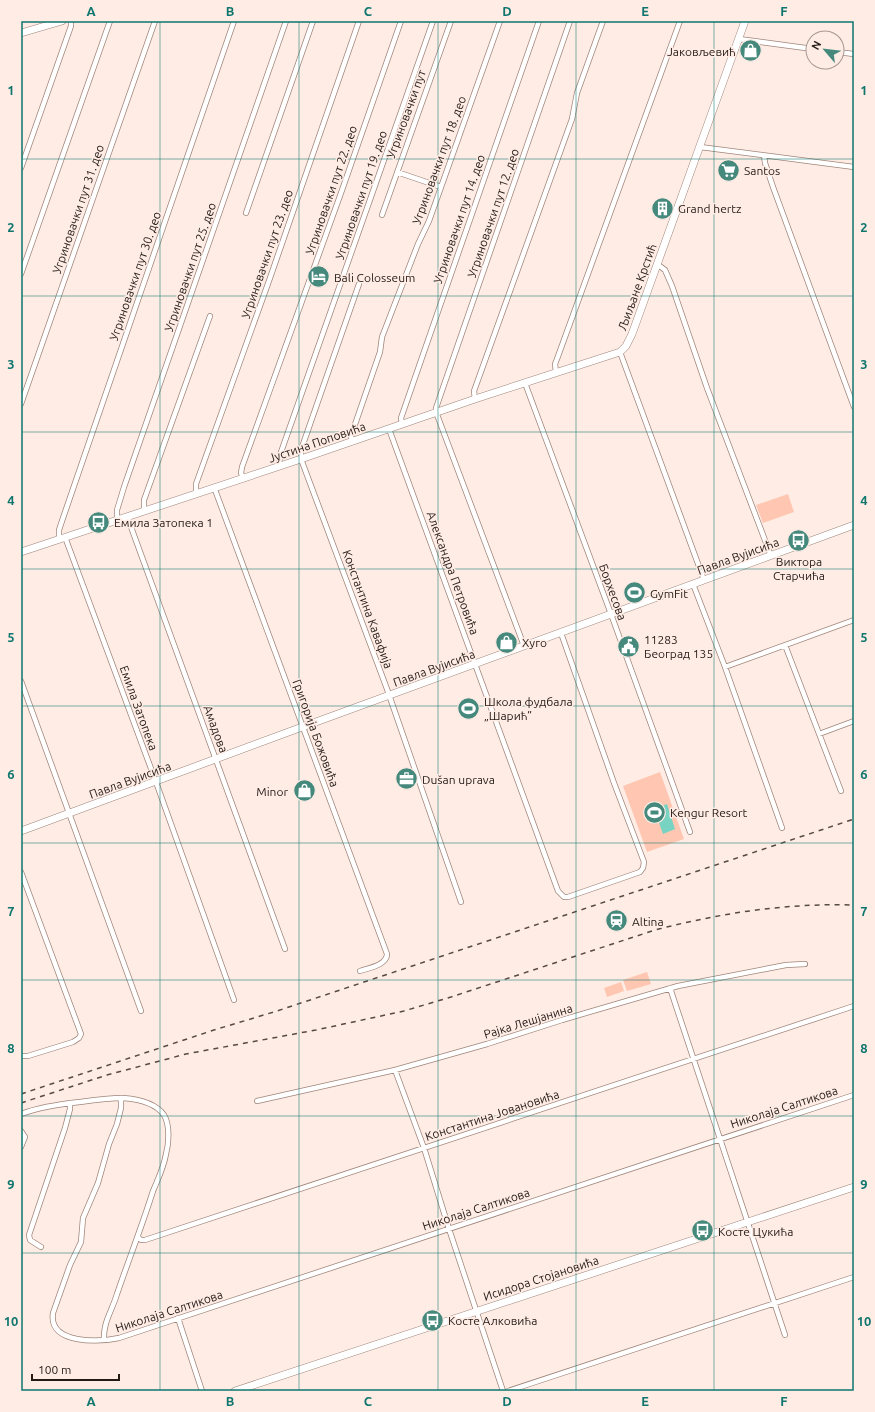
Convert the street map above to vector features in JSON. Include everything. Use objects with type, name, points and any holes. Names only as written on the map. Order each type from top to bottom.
[{"type":"street","points":[[21,33],[48,23],[62,21]]},
{"type":"street","points":[[21,168],[71,26],[71,21]]},
{"type":"street","points":[[21,274],[110,21]]},
{"type":"street","name":"Угриновачки пут 31. део","points":[[21,404],[155,21]]},
{"type":"street","name":"Угриновачки пут 30. део","points":[[62,538],[59,530],[234,21]]},
{"type":"street","name":"Угриновачки пут 25. део","points":[[117,520],[117,510],[124,487],[286,21]]},
{"type":"street","points":[[246,213],[313,21]]},
{"type":"street","name":"Угриновачки пут 23. део","points":[[196,493],[196,484],[270,278],[359,21]]},
{"type":"street","name":"Угриновачки пут 22. део","points":[[243,478],[241,473],[242,467],[341,193],[401,21]]},
{"type":"street","name":"Угриновачки пут 19. део","points":[[279,466],[280,455],[433,21]]},
{"type":"street","name":"Угриновачки пут","points":[[382,215],[451,21]]},
{"type":"street","name":"Угриновачки пут 18. део","points":[[352,442],[351,436],[380,352],[382,337],[418,244],[429,221],[500,21]]},
{"type":"street","name":"Угриновачки пут 14. део","points":[[402,424],[401,418],[539,21]]},
{"type":"street","name":"Угриновачки пут 12. део","points":[[436,412],[440,395],[570,21]]},
{"type":"street","points":[[475,399],[474,391],[572,119],[577,93],[603,21]]},
{"type":"street","points":[[556,372],[556,359],[680,21]]},
{"type":"street","name":"Љиљане Крстић","points":[[620,352],[626,346],[632,334],[746,21]]},
{"type":"street","points":[[739,39],[805,47]]},
{"type":"street","points":[[700,147],[854,167]]},
{"type":"street","points":[[764,156],[773,187],[854,407]]},
{"type":"street","points":[[397,172],[441,187]]},
{"type":"street","points":[[657,264],[664,268],[672,286],[707,388],[771,556]]},
{"type":"street","points":[[301,459],[301,450],[359,284]]},
{"type":"street","points":[[144,510],[144,500],[210,316]]},
{"type":"street","points":[[620,352],[704,580]]},
{"type":"street","name":"Јустина Поповића","points":[[21,552],[352,442],[525,382],[620,352]]},
{"type":"street","name":"Борхесова","points":[[525,382],[690,832]]},
{"type":"street","points":[[436,412],[524,646]]},
{"type":"street","name":"Александра Петровића","points":[[389,429],[555,882],[560,895],[564,897],[572,896],[640,872],[644,868],[644,862],[614,783],[561,633]]},
{"type":"street","name":"Константина Кавафија","points":[[301,459],[389,696],[461,902]]},
{"type":"street","name":"Григорија Божовића","points":[[214,487],[386,954],[386,959],[383,962],[360,971]]},
{"type":"street","name":"Амадова","points":[[127,516],[217,759],[285,949]]},
{"type":"street","name":"Павла Вујисића","points":[[21,832],[854,525]]},
{"type":"street","name":"Емила Затопека","points":[[62,538],[156,782],[234,1000]]},
{"type":"street","points":[[693,584],[725,667],[782,828]]},
{"type":"street","points":[[725,667],[854,620]]},
{"type":"street","points":[[785,645],[841,792]]},
{"type":"street","points":[[21,681],[141,1011]]},
{"type":"street","points":[[819,734],[854,721]]},
{"type":"street","points":[[21,872],[81,1034],[80,1038],[74,1042],[28,1056],[21,1056]]},
{"type":"street","name":"Рајка Лешјанина","points":[[257,1101],[395,1070],[482,1046],[670,988],[786,965],[805,964]]},
{"type":"street","points":[[670,988],[785,1335]]},
{"type":"street","name":"Константина Јовановића","points":[[138,1237],[145,1240],[854,1006]]},
{"type":"street","points":[[395,1070],[424,1148],[476,1312],[503,1391]]},
{"type":"street","name":"Николаја Салтикова","points":[[121,1098],[119,1118],[107,1151],[98,1183],[83,1218],[81,1242],[70,1264],[54,1307],[52,1317],[53,1324],[56,1328],[68,1336],[77,1339],[104,1340],[119,1338],[854,1095]]},
{"type":"street","points":[[21,1114],[41,1108],[70,1103],[106,1098],[121,1098],[142,1101],[154,1106],[164,1115],[168,1129],[168,1144],[164,1162],[105,1325],[104,1340]]},
{"type":"street","points":[[41,1247],[28,1238],[64,1133],[69,1116],[70,1103]]},
{"type":"street","points":[[21,1131],[25,1137],[21,1147]]},
{"type":"street","name":"Исидора Стојановића","points":[[235,1391],[854,1187]]},
{"type":"street","points":[[508,1391],[854,1277]]},
{"type":"street","points":[[178,1318],[202,1391]]},
{"type":"shaded area","points":[[788,494],[794,512],[763,523],[756,505]]},
{"type":"shaded area","name":"Kengur Resort","points":[[660,772],[684,839],[647,852],[623,786]]},
{"type":"shaded area","points":[[647,972],[651,984],[627,991],[623,980]]},
{"type":"shaded area","points":[[621,982],[624,991],[607,997],[604,988]]},
{"type":"water","points":[[667,804],[675,829],[663,834],[654,809]]},
{"type":"railway","points":[[21,1094],[214,1030],[277,1011],[854,819]]},
{"type":"railway","points":[[21,1103],[107,1075],[186,1054],[316,1030],[404,1011],[655,930],[680,924],[754,910],[804,906],[854,905]]},
{"type":"place","name":"Јаковљевић","points":[[751,51]]},
{"type":"place","name":"Santos","points":[[729,170]]},
{"type":"place","name":"Grand hertz","points":[[662,208]]},
{"type":"place","name":"Bali Colosseum","points":[[319,277]]},
{"type":"place","name":"Емила Затопека 1","points":[[98,522]]},
{"type":"place","name":"Виктора Старчића","points":[[799,540]]},
{"type":"place","name":"GymFit","points":[[634,593]]},
{"type":"place","name":"Хуго","points":[[507,642]]},
{"type":"place","name":"11283 Београд 135","points":[[629,646]]},
{"type":"place","name":"Школа фудбала „Шарић”","points":[[469,708]]},
{"type":"place","name":"Dušan uprava","points":[[406,779]]},
{"type":"place","name":"Minor","points":[[304,791]]},
{"type":"place","name":"Kengur Resort","points":[[654,812]]},
{"type":"place","name":"Altina","points":[[616,921]]},
{"type":"place","name":"Косте Цукића","points":[[703,1231]]},
{"type":"place","name":"Косте Алковића","points":[[432,1320]]}]
